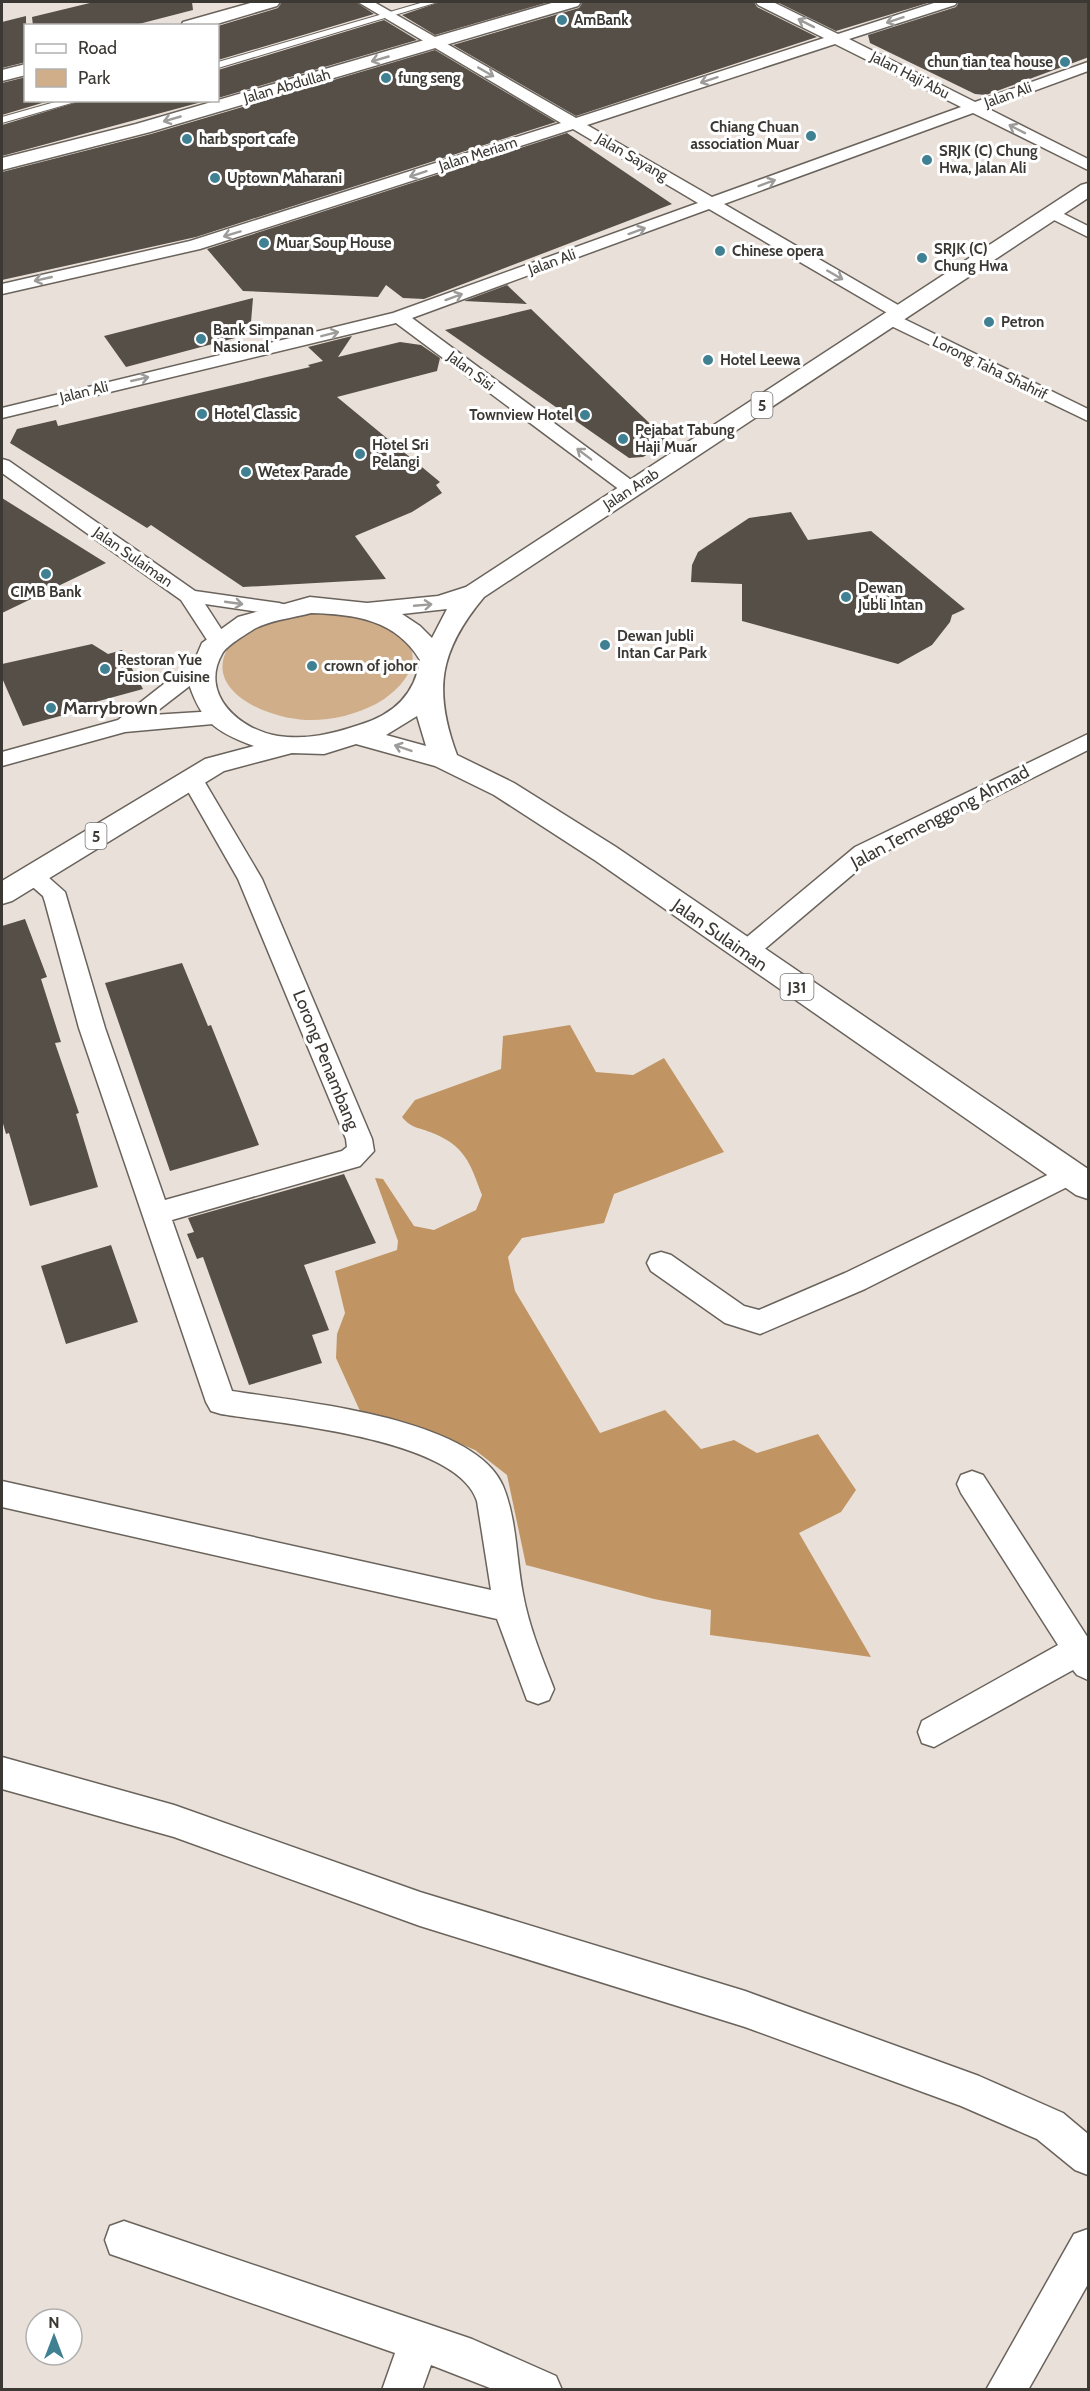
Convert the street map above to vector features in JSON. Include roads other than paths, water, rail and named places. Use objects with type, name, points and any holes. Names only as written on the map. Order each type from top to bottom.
[{"type":"main road","points":[[196,24],[272,2]]},
{"type":"main road","name":"Jalan Abdullah","points":[[2,164],[143,128],[572,2]]},
{"type":"main road","points":[[2,76],[24,70]]},
{"type":"main road","name":"Jalan Arab","points":[[369,610],[441,603],[475,592],[1089,189]]},
{"type":"main road","name":"5","points":[[2,894],[203,772],[287,747],[337,743],[361,737],[408,712],[422,697],[431,670],[457,613],[475,592]]},
{"type":"main road","points":[[203,772],[226,733],[220,721],[203,702],[199,684],[201,666],[218,641],[256,617],[279,609],[310,604],[340,605],[369,610],[393,618],[411,630],[425,644],[431,670],[427,699],[430,720],[445,760]]},
{"type":"main road","points":[[220,721],[252,739],[287,747]]},
{"type":"main road","name":"J31","points":[[361,737],[445,760]]},
{"type":"main road","name":"Jalan Sulaiman","points":[[445,760],[504,789],[564,828],[1080,1180]]},
{"type":"street","name":"Jalan Sayang","points":[[365,2],[712,204],[895,316]]},
{"type":"street","points":[[219,65],[433,2]]},
{"type":"street","name":"Jalan Haji Abu","points":[[763,2],[1089,165]]},
{"type":"street","name":"Jalan Meriam","points":[[2,289],[194,245],[950,2]]},
{"type":"street","name":"Jalan Ali","points":[[2,412],[399,317],[1089,66]]},
{"type":"street","points":[[2,120],[70,102]]},
{"type":"street","points":[[1052,213],[1089,232]]},
{"type":"street","name":"Lorong Taha Shahrif","points":[[895,316],[1089,416]]},
{"type":"street","name":"Jalan Sisi","points":[[399,317],[631,489]]},
{"type":"street","name":"Jalan Sulaiman","points":[[2,465],[189,596],[279,609]]},
{"type":"street","points":[[189,596],[218,641]]},
{"type":"street","points":[[124,725],[201,666]]},
{"type":"street","points":[[2,759],[124,725],[173,719],[220,721]]},
{"type":"street","name":"Jalan Temenggong Ahmad","points":[[745,952],[862,853],[1089,741]]},
{"type":"street","name":"Lorong Penambang","points":[[157,1213],[351,1159],[361,1151],[359,1138],[203,772]]},
{"type":"street","points":[[31,875],[53,892],[57,902],[92,1028],[221,1402],[369,1425],[458,1456],[475,1470],[486,1483],[493,1502],[510,1608],[538,1689]]},
{"type":"street","points":[[661,1263],[735,1315],[760,1322],[792,1311],[1080,1180]]},
{"type":"street","points":[[934,1732],[1084,1657],[972,1484]]},
{"type":"street","points":[[2,1494],[510,1608]]},
{"type":"street","points":[[2,1773],[174,1821],[420,1909],[745,2009],[966,2089],[1050,2126],[1089,2157]]},
{"type":"street","points":[[124,2240],[472,2359],[542,2390]]},
{"type":"street","points":[[1006,2390],[1089,2248]]},
{"type":"street","points":[[402,2390],[419,2342]]},
{"type":"place","name":"AmBank","points":[[562,20]]},
{"type":"place","name":"chun tian tea house","points":[[1065,62]]},
{"type":"place","name":"fung seng","points":[[386,78]]},
{"type":"place","name":"Chiang Chuan association Muar","points":[[811,136]]},
{"type":"place","name":"harb sport cafe","points":[[187,139]]},
{"type":"place","name":"SRJK (C) Chung Hwa, Jalan Ali","points":[[927,160]]},
{"type":"place","name":"Uptown Maharani","points":[[215,178]]},
{"type":"place","name":"Muar Soup House","points":[[264,243]]},
{"type":"place","name":"Chinese opera","points":[[720,251]]},
{"type":"place","name":"SRJK (C) Chung Hwa","points":[[922,258]]},
{"type":"place","name":"Petron","points":[[989,322]]},
{"type":"place","name":"Bank Simpanan Nasional","points":[[201,339]]},
{"type":"place","name":"Hotel Leewa","points":[[708,360]]},
{"type":"place","name":"Hotel Classic","points":[[202,414]]},
{"type":"place","name":"Townview Hotel","points":[[585,415]]},
{"type":"place","name":"Pejabat Tabung Haji Muar","points":[[623,439]]},
{"type":"place","name":"Hotel Sri Pelangi","points":[[360,454]]},
{"type":"place","name":"Wetex Parade","points":[[246,472]]},
{"type":"place","name":"CIMB Bank","points":[[46,574]]},
{"type":"place","name":"Dewan Jubli Intan","points":[[846,597]]},
{"type":"place","name":"Dewan Jubli Intan Car Park","points":[[605,645]]},
{"type":"place","name":"crown of johor","points":[[312,666]]},
{"type":"place","name":"Restoran Yue Fusion Cuisine","points":[[105,669]]},
{"type":"place","name":"Marrybrown","points":[[51,708]]}]
